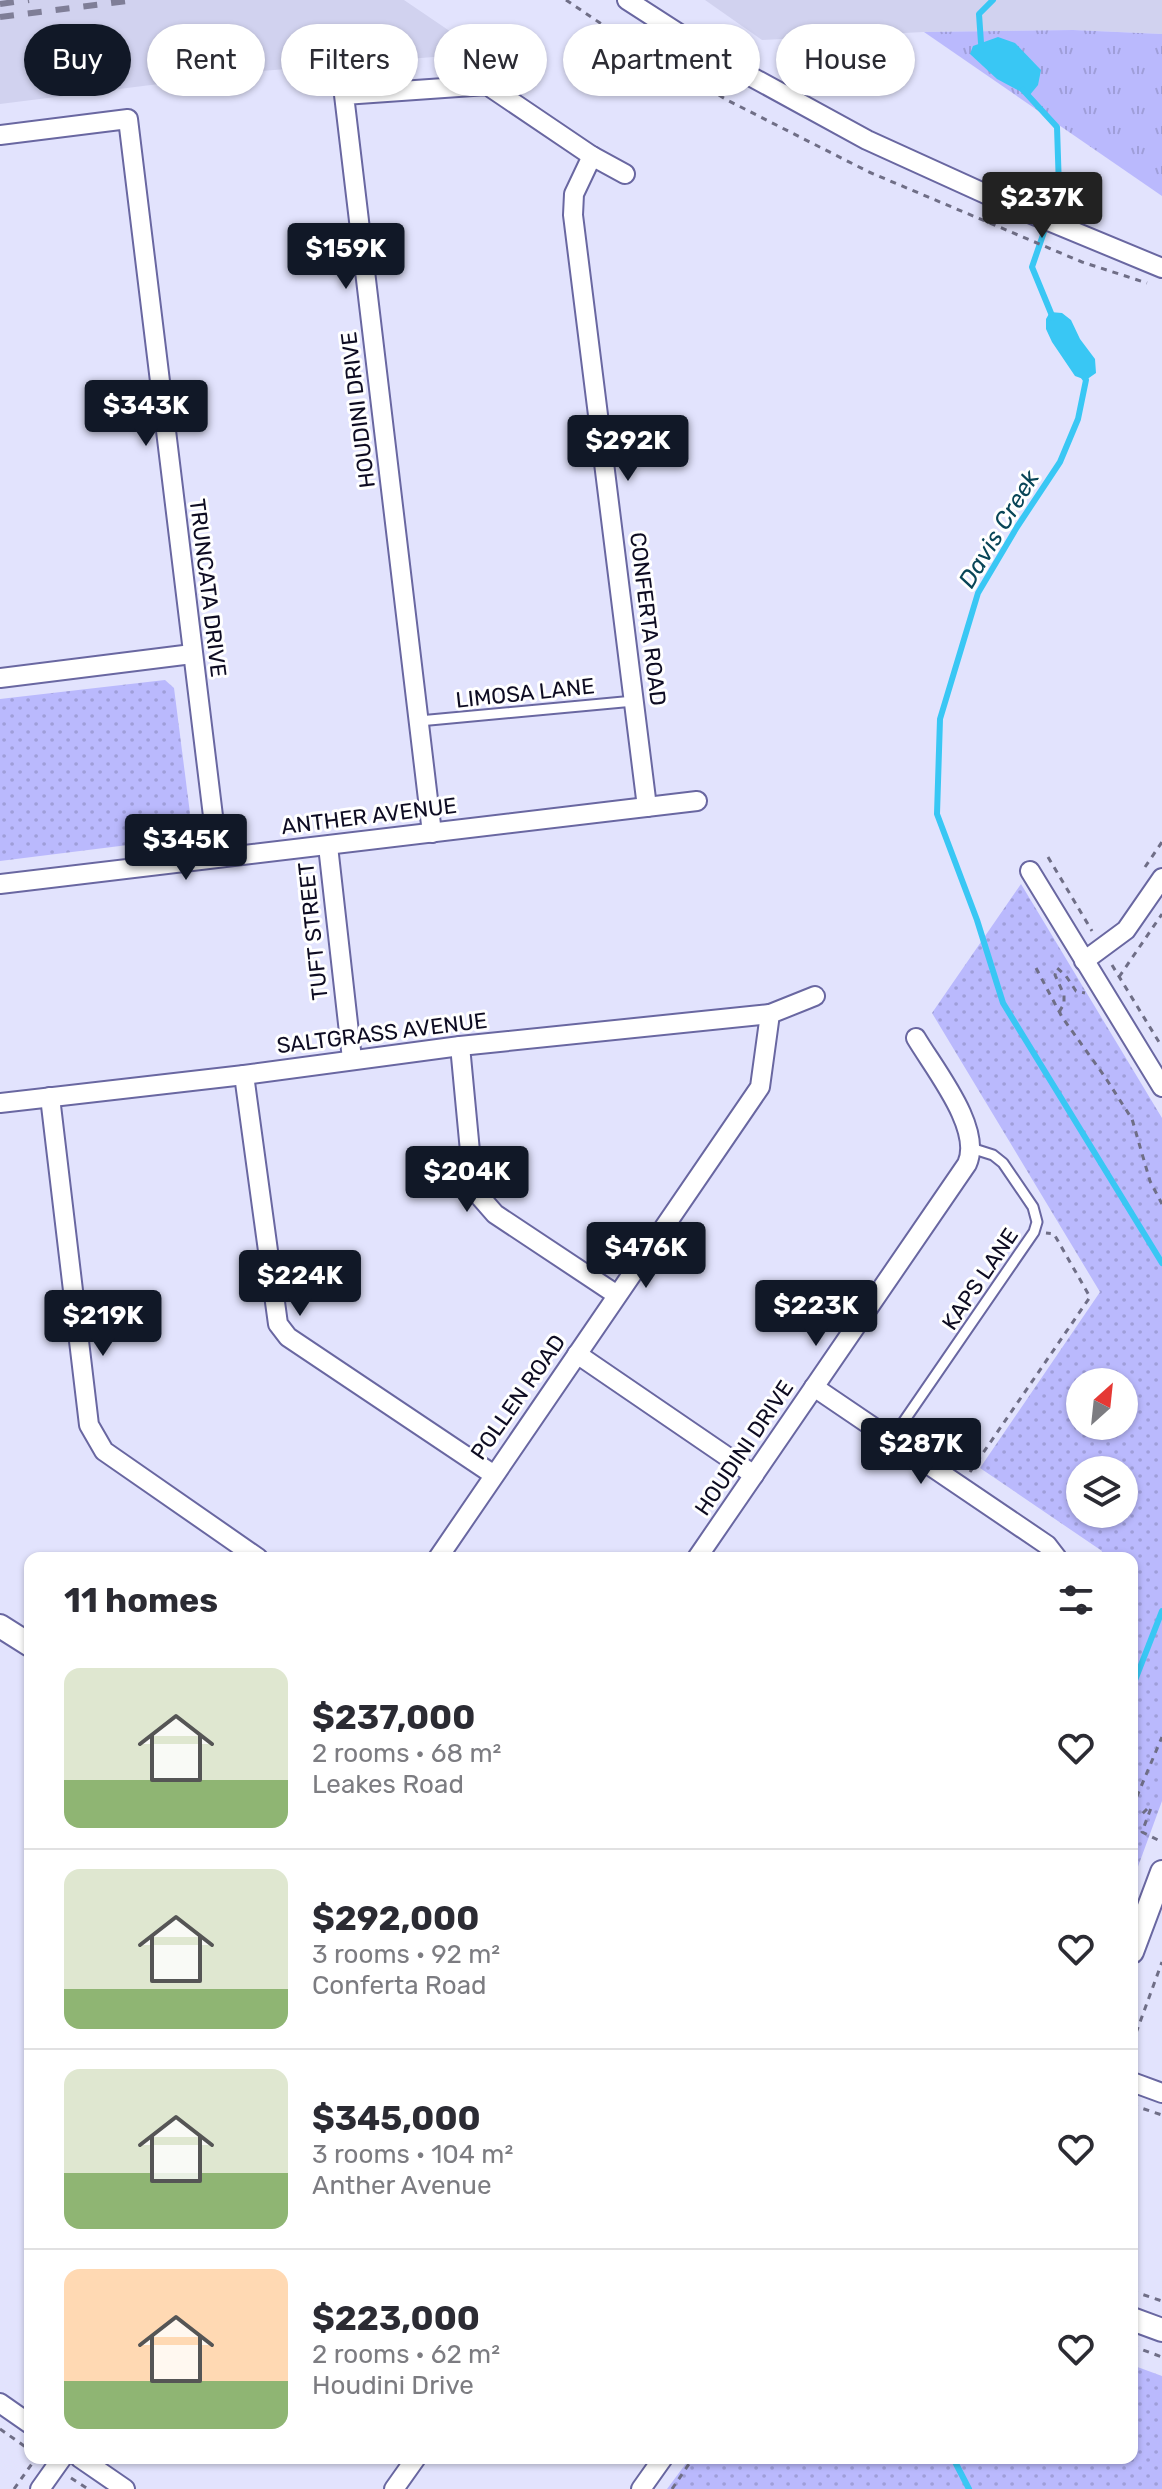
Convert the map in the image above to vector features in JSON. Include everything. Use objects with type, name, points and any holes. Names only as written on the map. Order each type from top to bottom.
[{"type":"street","points":[[627,0],[717,58],[867,140],[1010,205],[1162,268]]},
{"type":"street","name":"HOUDINI DRIVE","points":[[432,833],[344,95],[487,85],[592,156],[625,174]]},
{"type":"street","name":"TRUNCATA DRIVE","points":[[0,135],[128,119],[218,857]]},
{"type":"street","name":"CONFERTA ROAD","points":[[592,156],[574,194],[573,215],[647,807]]},
{"type":"street","points":[[602,448],[642,443]]},
{"type":"street","points":[[0,678],[192,654]]},
{"type":"street","name":"ANTHER AVENUE","points":[[0,884],[697,801]]},
{"type":"street","name":"TUFT STREET","points":[[328,846],[352,1059]]},
{"type":"street","points":[[1030,871],[1162,1087]]},
{"type":"street","points":[[1084,961],[1126,930],[1162,878]]},
{"type":"street","points":[[770,1014],[815,996]]},
{"type":"street","name":"SALTGRASS AVENUE","points":[[0,1103],[460,1046],[770,1014]]},
{"type":"street","name":"POLLEN ROAD","points":[[442,1552],[760,1087],[770,1014]]},
{"type":"street","points":[[916,1038],[965,1120],[971,1148]]},
{"type":"street","points":[[460,1046],[473,1183],[481,1198],[495,1214],[617,1295]]},
{"type":"street","points":[[244,1075],[278,1324],[288,1337],[494,1475]]},
{"type":"street","points":[[50,1097],[89,1425],[96,1441],[104,1451],[249,1552]]},
{"type":"street","name":"HOUDINI DRIVE","points":[[701,1552],[967,1164],[971,1148]]},
{"type":"street","points":[[577,1354],[754,1475]]},
{"type":"street","points":[[814,1387],[1047,1545],[1052,1552]]},
{"type":"street","points":[[0,1626],[24,1641]]},
{"type":"street","points":[[1138,1936],[1162,1872]]},
{"type":"street","points":[[1138,2084],[1162,2093]]},
{"type":"street","points":[[1138,2321],[1162,2330]]},
{"type":"street","points":[[0,2403],[24,2420]]},
{"type":"street","points":[[40,2489],[58,2464]]},
{"type":"street","points":[[89,2464],[125,2489]]},
{"type":"street","points":[[394,2489],[412,2464]]},
{"type":"street","points":[[641,2489],[659,2464]]},
{"type":"lane","name":"LIMOSA LANE","points":[[419,721],[634,701]]},
{"type":"lane","name":"KAPS LANE","points":[[891,1440],[1034,1232],[1037,1222],[1033,1207],[1003,1163],[993,1155],[971,1148]]},
{"type":"path","points":[[566,0],[727,100],[869,172],[1082,262],[1149,284]]},
{"type":"path","points":[[1138,877],[1162,842]]},
{"type":"path","points":[[1059,1012],[1064,1004],[1064,995],[1055,975],[1057,968],[1080,994],[1088,993],[1118,975],[1162,914]]},
{"type":"path","points":[[1091,929],[1099,926]]},
{"type":"path","points":[[1036,968],[1059,1012],[1132,1119],[1150,1181],[1162,1204]]},
{"type":"path","points":[[960,1487],[1090,1297],[1054,1234],[1034,1232]]},
{"type":"path","points":[[1138,1794],[1162,1737]]},
{"type":"path","points":[[1138,1816],[1151,1808],[1142,1832],[1162,1842]]},
{"type":"path","points":[[1138,2028],[1162,1962]]},
{"type":"path","points":[[1138,2107],[1162,2115]]},
{"type":"path","points":[[1138,2293],[1162,2301]]},
{"type":"path","points":[[1138,2348],[1162,2357]]},
{"type":"path","points":[[0,2429],[24,2446]]},
{"type":"path","points":[[14,2489],[32,2464]]},
{"type":"path","points":[[672,2489],[689,2464]]},
{"type":"shaded area","points":[[0,0],[404,0],[439,24],[434,24],[434,57],[418,58],[418,24],[281,24],[281,69],[265,71],[265,24],[147,24],[147,85],[131,88],[131,24],[24,24],[24,96],[64,96],[0,104]]},
{"type":"shaded area","points":[[705,0],[1162,0],[1162,34],[1073,30],[915,32],[915,24],[776,24],[776,39],[762,40],[760,24],[739,24]]},
{"type":"shaded area","points":[[998,37],[1015,43],[1041,70],[1038,85],[1029,96],[997,79],[970,54],[973,46]]},
{"type":"shaded area","points":[[1050,312],[1062,313],[1071,320],[1095,359],[1096,373],[1086,380],[1075,376],[1052,342],[1046,329]]},
{"type":"green space","points":[[1073,30],[1162,34],[1162,196],[924,32]]},
{"type":"green space","points":[[165,680],[174,688],[192,829],[184,838],[0,861],[0,699]]},
{"type":"green space","points":[[1021,884],[1162,1118],[1162,1801],[1138,1867],[1138,1552],[1102,1552],[1068,1528],[1138,1528],[1138,1456],[1066,1456],[1066,1527],[980,1468],[1100,1292],[932,1013]]},
{"type":"green space","points":[[1138,2367],[1162,2376],[1162,2489],[667,2489],[686,2464],[1138,2464]]},
{"type":"waterway","name":"Davis Creek","points":[[984,46],[981,43],[979,14],[993,0]]},
{"type":"waterway","name":"Davis Creek","points":[[1023,90],[1057,127],[1059,188],[1032,267],[1053,318]]},
{"type":"waterway","name":"Davis Creek","points":[[1082,374],[1086,380],[1078,419],[1060,462],[978,593],[940,719],[937,814],[977,920],[1003,1003],[1162,1263]]},
{"type":"waterway","name":"Davis Creek","points":[[1138,1673],[1162,1611]]},
{"type":"waterway","name":"Davis Creek","points":[[956,2464],[969,2489]]},
{"type":"railway","points":[[0,4],[29,0]]},
{"type":"railway","points":[[0,17],[135,0]]}]
